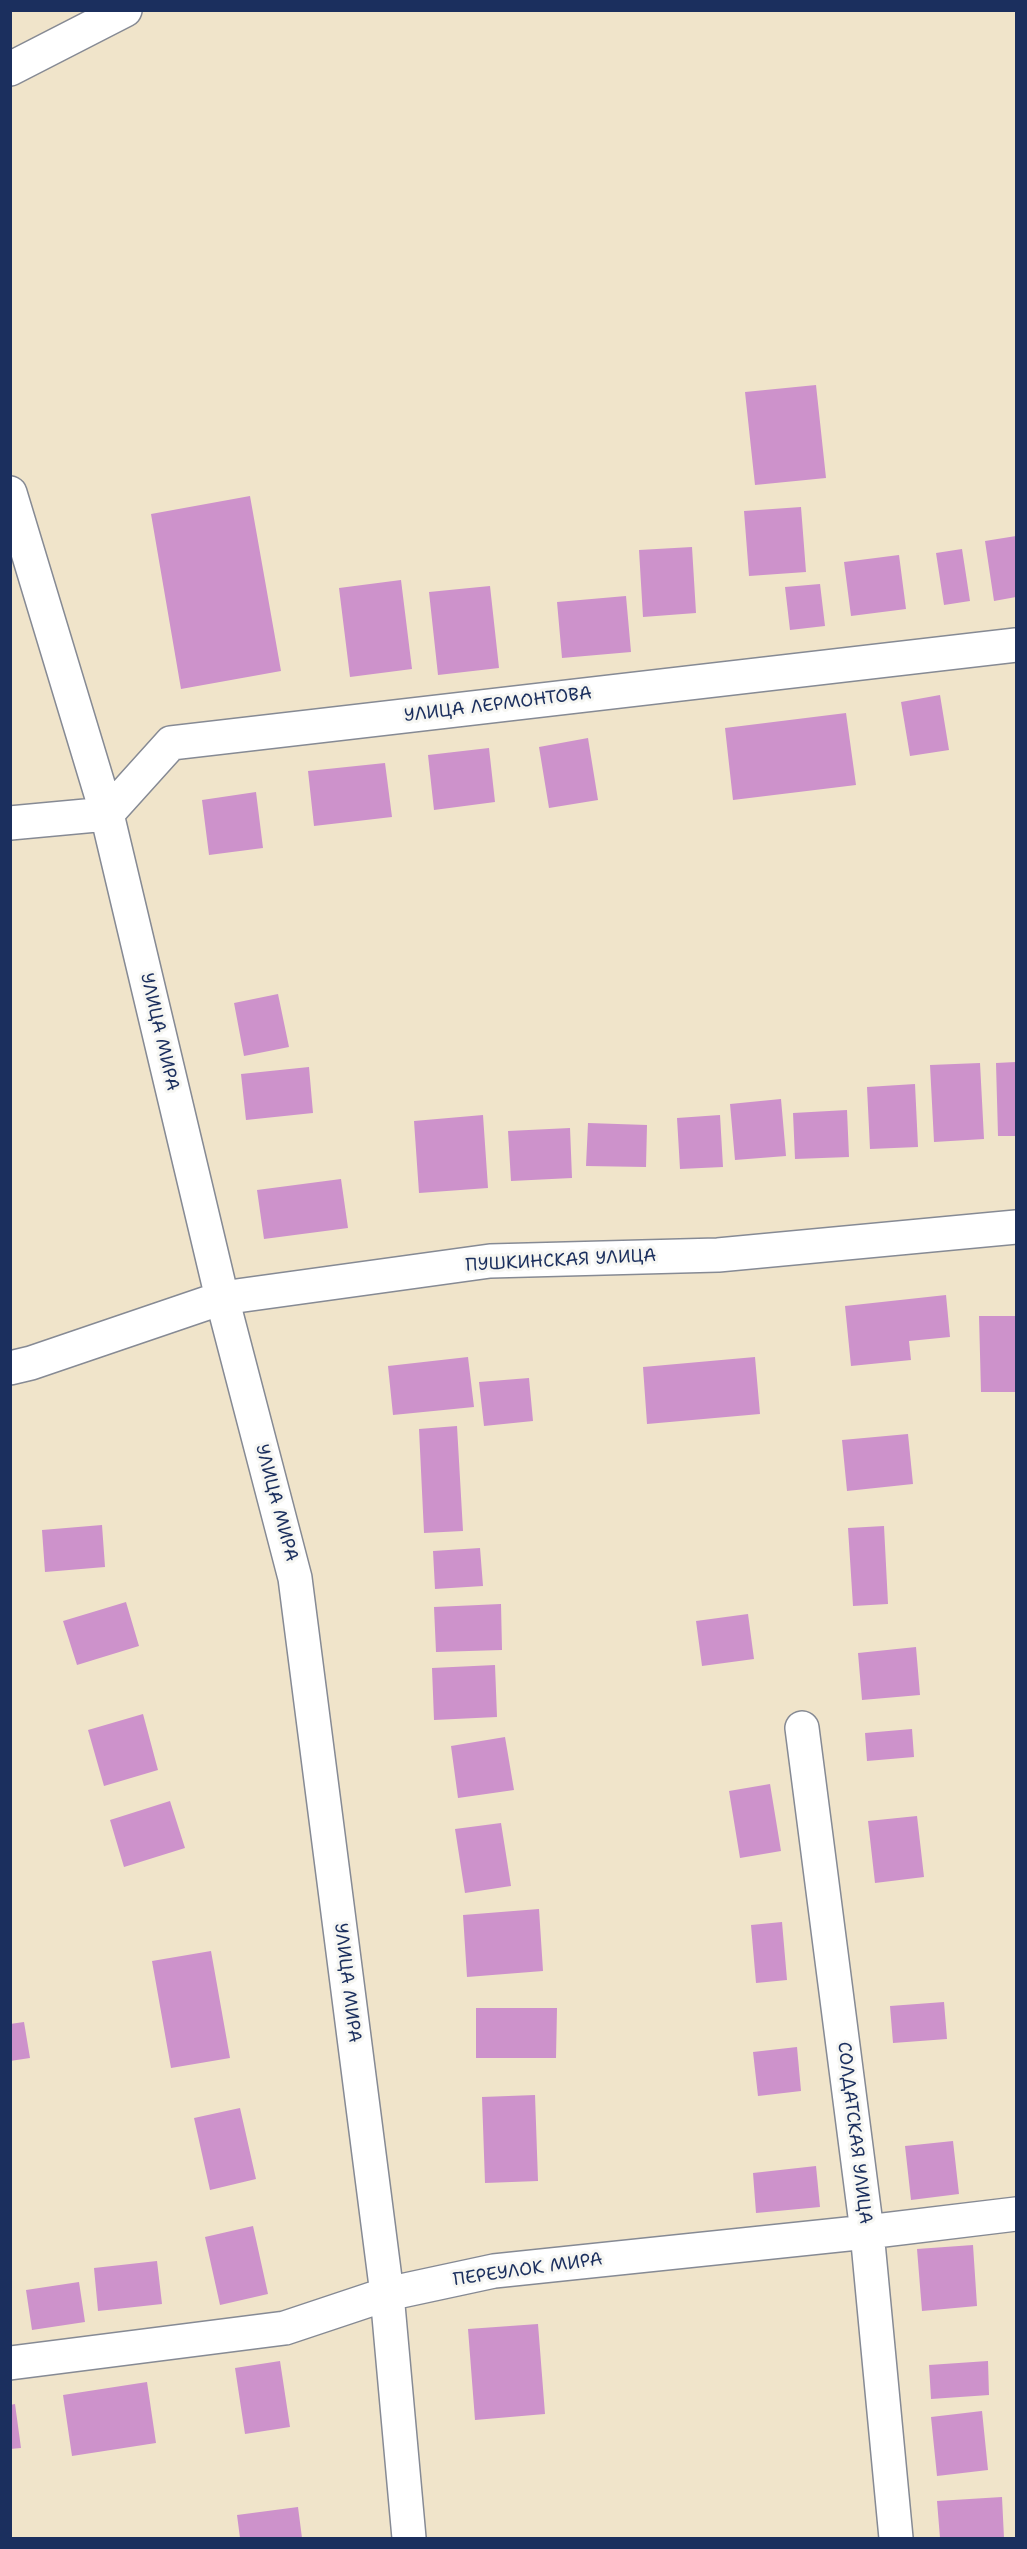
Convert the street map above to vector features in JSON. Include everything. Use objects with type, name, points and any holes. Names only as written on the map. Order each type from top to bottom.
[{"type":"street","points":[[10,69],[125,10]]},
{"type":"street","name":"УЛИЦА МИРА","points":[[10,493],[107,814],[222,1298],[295,1578],[387,2294],[409,2538]]},
{"type":"street","name":"УЛИЦА ЛЕРМОНТОВА","points":[[107,814],[171,743],[1017,645]]},
{"type":"street","points":[[10,824],[107,814]]},
{"type":"street","name":"ПУШКИНСКАЯ УЛИЦА","points":[[10,1368],[31,1363],[222,1298],[490,1261],[717,1255],[1017,1227]]},
{"type":"street","name":"СОЛДАТСКАЯ УЛИЦА","points":[[802,1728],[867,2232],[896,2538]]},
{"type":"street","name":"ПЕРЕУЛОК МИРА","points":[[10,2363],[285,2328],[387,2294],[494,2271],[1017,2214]]},
{"type":"building","points":[[816,385],[826,478],[755,485],[745,392]]},
{"type":"building","points":[[250,496],[281,671],[181,689],[151,514]]},
{"type":"building","points":[[801,507],[806,572],[749,576],[744,511]]},
{"type":"building","points":[[1016,536],[1016,597],[994,601],[985,541]]},
{"type":"building","points":[[692,547],[696,613],[643,617],[639,550]]},
{"type":"building","points":[[962,549],[970,601],[944,605],[936,553]]},
{"type":"building","points":[[899,555],[906,609],[851,616],[844,562]]},
{"type":"building","points":[[401,580],[412,669],[350,677],[339,588]]},
{"type":"building","points":[[820,584],[825,626],[790,630],[785,587]]},
{"type":"building","points":[[490,586],[499,668],[438,675],[429,592]]},
{"type":"building","points":[[626,596],[631,652],[562,658],[557,602]]},
{"type":"building","points":[[940,695],[949,750],[910,756],[901,702]]},
{"type":"building","points":[[846,713],[856,785],[733,800],[725,728]]},
{"type":"building","points":[[588,738],[598,800],[549,808],[539,747]]},
{"type":"building","points":[[489,748],[495,802],[434,810],[428,755]]},
{"type":"building","points":[[385,763],[392,817],[314,826],[308,771]]},
{"type":"building","points":[[256,792],[263,848],[209,855],[202,800]]},
{"type":"building","points":[[278,994],[289,1047],[244,1056],[234,1003]]},
{"type":"building","points":[[1016,1062],[1016,1136],[998,1136],[996,1063]]},
{"type":"building","points":[[980,1063],[984,1139],[934,1142],[930,1065]]},
{"type":"building","points":[[309,1067],[313,1113],[246,1120],[241,1074]]},
{"type":"building","points":[[915,1084],[918,1147],[870,1149],[867,1087]]},
{"type":"building","points":[[781,1099],[786,1156],[735,1160],[730,1104]]},
{"type":"building","points":[[847,1110],[849,1157],[795,1159],[793,1113]]},
{"type":"building","points":[[483,1115],[488,1188],[419,1193],[414,1121]]},
{"type":"building","points":[[720,1115],[723,1167],[680,1169],[677,1118]]},
{"type":"building","points":[[588,1123],[647,1125],[646,1167],[586,1166]]},
{"type":"building","points":[[570,1128],[572,1178],[511,1181],[508,1131]]},
{"type":"building","points":[[341,1179],[348,1228],[264,1239],[257,1190]]},
{"type":"building","points":[[946,1295],[950,1337],[909,1341],[911,1360],[851,1366],[845,1306]]},
{"type":"building","points":[[979,1316],[1016,1316],[1016,1392],[981,1392]]},
{"type":"building","points":[[468,1357],[474,1407],[393,1415],[388,1366]]},
{"type":"building","points":[[755,1357],[760,1414],[647,1424],[643,1367]]},
{"type":"building","points":[[529,1378],[533,1421],[484,1426],[479,1382]]},
{"type":"building","points":[[457,1426],[463,1531],[424,1533],[419,1429]]},
{"type":"building","points":[[908,1434],[913,1484],[847,1491],[842,1440]]},
{"type":"building","points":[[102,1525],[105,1567],[45,1572],[42,1530]]},
{"type":"building","points":[[884,1526],[888,1604],[853,1606],[848,1528]]},
{"type":"building","points":[[480,1548],[483,1586],[435,1589],[433,1551]]},
{"type":"building","points":[[126,1602],[139,1646],[77,1665],[63,1621]]},
{"type":"building","points":[[501,1604],[502,1650],[436,1652],[434,1607]]},
{"type":"building","points":[[748,1614],[754,1659],[702,1666],[696,1621]]},
{"type":"building","points":[[916,1647],[920,1695],[862,1700],[858,1653]]},
{"type":"building","points":[[495,1665],[497,1717],[434,1720],[432,1668]]},
{"type":"building","points":[[143,1714],[158,1770],[104,1786],[88,1730]]},
{"type":"building","points":[[912,1729],[914,1757],[867,1761],[865,1733]]},
{"type":"building","points":[[505,1737],[514,1790],[458,1798],[451,1746]]},
{"type":"building","points":[[770,1784],[781,1851],[740,1858],[729,1791]]},
{"type":"building","points":[[170,1801],[185,1848],[124,1867],[110,1820]]},
{"type":"building","points":[[917,1816],[924,1877],[875,1883],[868,1821]]},
{"type":"building","points":[[501,1823],[511,1886],[465,1893],[455,1829]]},
{"type":"building","points":[[539,1909],[543,1971],[467,1977],[463,1915]]},
{"type":"building","points":[[782,1922],[787,1980],[756,1983],[751,1925]]},
{"type":"building","points":[[211,1951],[230,2058],[171,2068],[152,1961]]},
{"type":"building","points":[[944,2002],[947,2039],[893,2043],[890,2006]]},
{"type":"building","points":[[476,2008],[557,2008],[556,2058],[476,2058]]},
{"type":"building","points":[[24,2022],[30,2058],[10,2061],[10,2024]]},
{"type":"building","points":[[797,2047],[801,2091],[758,2096],[753,2052]]},
{"type":"building","points":[[535,2095],[538,2181],[485,2183],[482,2097]]},
{"type":"building","points":[[240,2108],[256,2179],[210,2190],[194,2118]]},
{"type":"building","points":[[953,2141],[959,2194],[911,2200],[905,2146]]},
{"type":"building","points":[[816,2166],[820,2207],[756,2213],[753,2173]]},
{"type":"building","points":[[253,2226],[268,2294],[220,2305],[205,2237]]},
{"type":"building","points":[[973,2245],[977,2306],[922,2311],[917,2249]]},
{"type":"building","points":[[157,2261],[162,2304],[98,2311],[94,2268]]},
{"type":"building","points":[[79,2282],[85,2322],[32,2330],[26,2290]]},
{"type":"building","points":[[538,2324],[545,2414],[475,2420],[468,2329]]},
{"type":"building","points":[[280,2361],[290,2427],[245,2434],[235,2368]]},
{"type":"building","points":[[988,2361],[989,2395],[931,2399],[929,2365]]},
{"type":"building","points":[[147,2382],[156,2443],[72,2456],[63,2395]]},
{"type":"building","points":[[15,2404],[21,2448],[10,2449],[10,2405]]},
{"type":"building","points":[[982,2411],[988,2470],[937,2476],[931,2417]]},
{"type":"building","points":[[1002,2497],[1004,2538],[940,2538],[937,2501]]},
{"type":"building","points":[[298,2507],[302,2538],[240,2538],[237,2515]]}]
